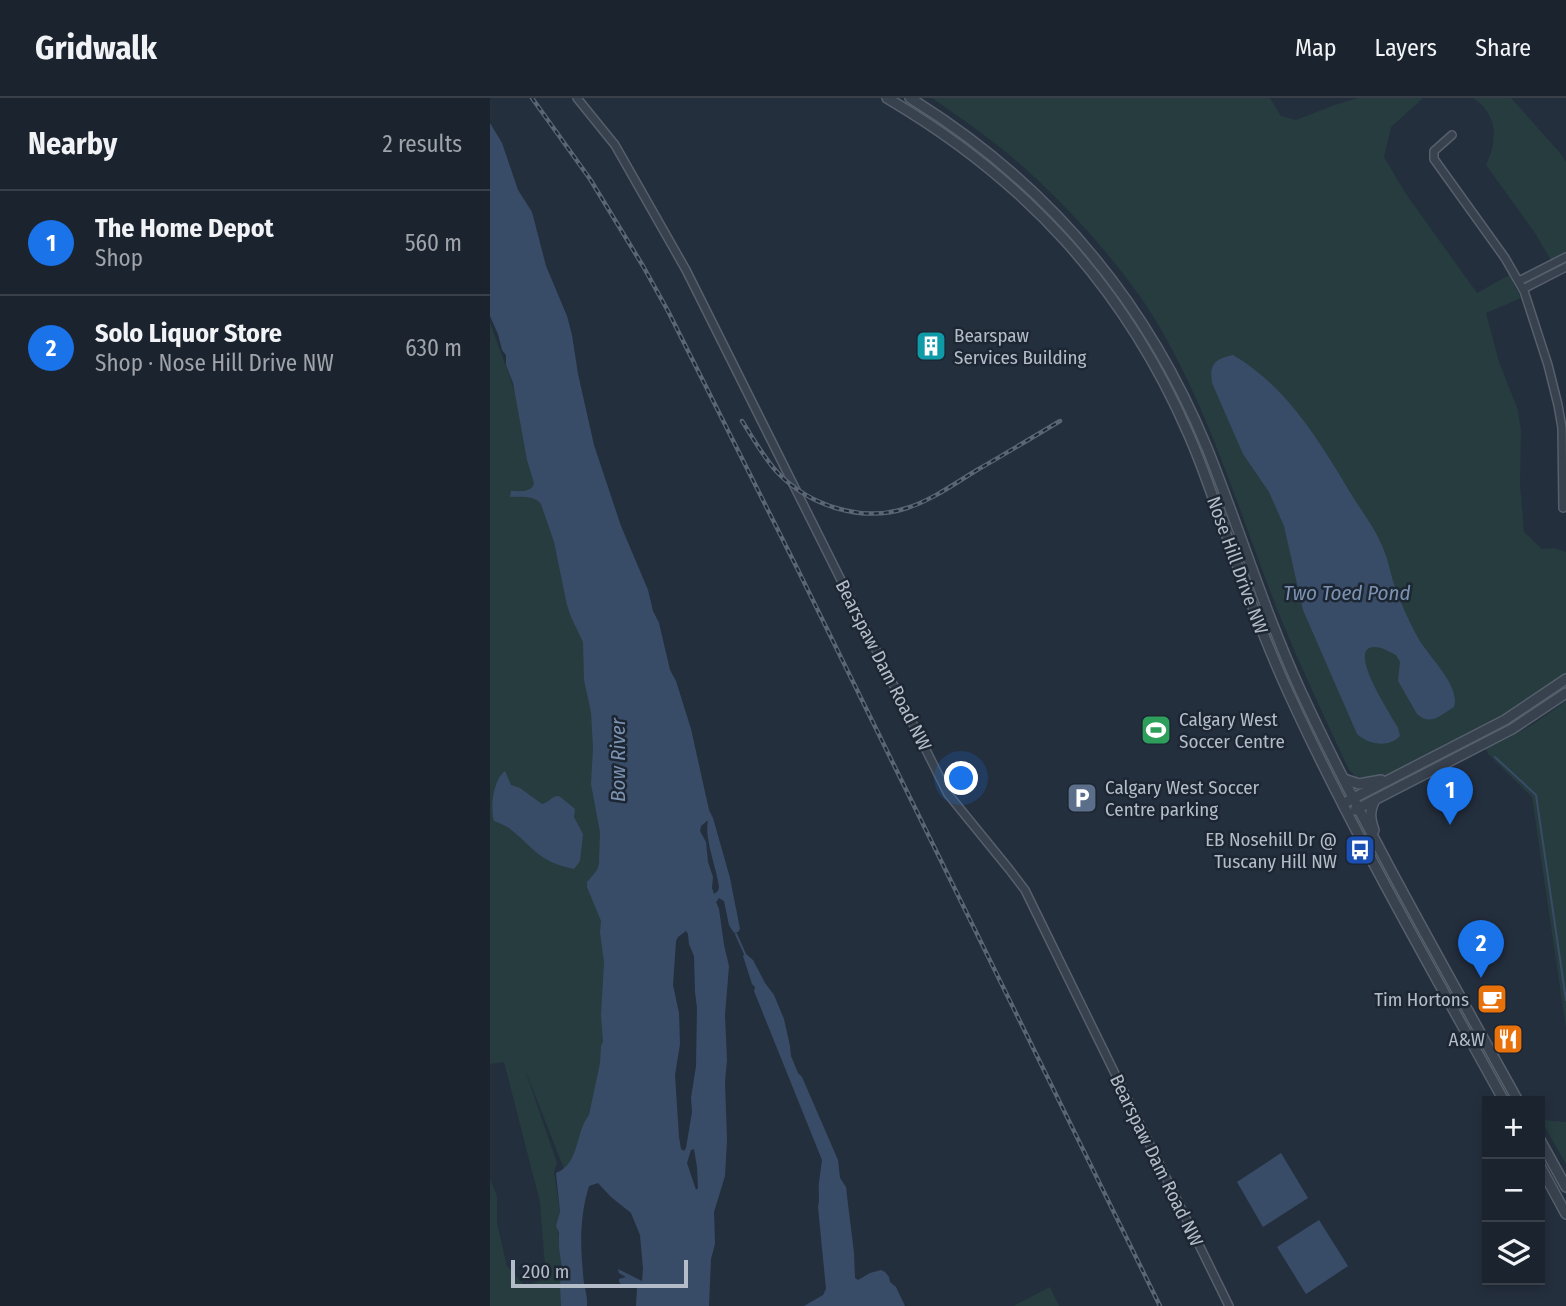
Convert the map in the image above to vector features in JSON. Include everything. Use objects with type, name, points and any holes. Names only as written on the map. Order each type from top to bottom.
[{"type":"street","name":"Bearspaw Dam Road NW","points":[[577,98],[615,145],[686,270],[948,794],[1025,890],[1229,1306]]},
{"type":"street","name":"Nose Hill Drive NW","points":[[887,98],[947,135],[998,174],[1024,198],[1077,254],[1126,319],[1162,378],[1185,426],[1293,704],[1347,814],[1501,1096]]},
{"type":"street","name":"Nose Hill Drive NW","points":[[910,98],[988,152],[1042,199],[1094,256],[1146,329],[1190,410],[1285,655],[1343,778],[1387,864],[1515,1096]]},
{"type":"street","points":[[1452,135],[1434,151],[1434,159],[1505,258],[1521,285],[1548,365],[1562,428],[1563,508]]},
{"type":"street","points":[[1521,285],[1566,257]]},
{"type":"street","points":[[1521,285],[1566,267]]},
{"type":"street","points":[[1342,803],[1505,720],[1566,679]]},
{"type":"street","points":[[1347,814],[1512,729],[1566,693]]},
{"type":"street","points":[[1343,778],[1359,784],[1399,774]]},
{"type":"street","points":[[1376,799],[1371,807],[1371,821],[1387,864]]},
{"type":"street","points":[[1545,1149],[1566,1187]]},
{"type":"street","points":[[1545,1175],[1566,1214]]},
{"type":"green space","points":[[932,98],[1270,98],[1281,116],[1296,120],[1357,98],[1423,98],[1391,127],[1384,157],[1406,194],[1477,293],[1509,275],[1521,298],[1486,313],[1499,362],[1518,410],[1524,532],[1542,549],[1554,548],[1566,552],[1566,673],[1515,710],[1416,762],[1373,780],[1356,777],[1349,770],[1285,628],[1204,416],[1156,321],[1114,262],[1046,188],[994,143]]},
{"type":"green space","points":[[1473,98],[1511,98],[1566,162],[1566,254],[1552,262],[1535,233],[1486,165],[1493,146],[1493,128],[1487,112]]},
{"type":"green space","points":[[490,323],[511,380],[589,644],[605,842],[610,1033],[590,1131],[566,1174],[524,1067],[557,1163],[554,1172],[560,1212],[558,1228],[562,1269],[561,1306],[490,1306],[490,1179],[497,1196],[497,1224],[507,1266],[525,1286],[546,1279],[540,1202],[504,1062],[490,1064]]},
{"type":"green space","points":[[1566,701],[1566,1028],[1532,797],[1486,749],[1532,725]]},
{"type":"green space","points":[[1545,1120],[1566,1122],[1566,1164],[1545,1127]]},
{"type":"green space","points":[[1050,1287],[1059,1306],[1013,1306]]},
{"type":"water","name":"Bow River","points":[[490,123],[502,143],[518,190],[532,212],[546,266],[567,316],[594,445],[621,526],[648,590],[670,670],[691,729],[709,810],[730,878],[740,929],[734,933],[729,925],[724,901],[719,898],[716,902],[729,966],[725,1015],[727,1140],[725,1176],[714,1212],[715,1244],[711,1259],[709,1306],[636,1306],[637,1288],[633,1284],[623,1286],[619,1282],[619,1279],[626,1277],[619,1273],[618,1269],[642,1281],[640,1235],[631,1213],[598,1183],[589,1186],[582,1218],[581,1251],[587,1306],[561,1306],[562,1269],[559,1232],[556,1226],[560,1212],[556,1173],[569,1163],[589,1115],[603,1042],[601,1015],[604,962],[601,921],[587,887],[587,882],[599,864],[600,832],[591,784],[591,712],[584,680],[583,642],[567,605],[554,542],[541,504],[531,498],[510,497],[511,491],[528,490],[534,483],[527,460],[513,383],[506,365],[506,355],[490,316]],"holes":[[[707,821],[709,845],[719,887],[714,894],[706,842],[700,831]],[[686,931],[694,956],[697,1008],[692,1112],[684,1151],[681,1149],[679,1137],[675,1075],[680,1044],[679,1013],[673,985],[678,937]],[[694,1149],[697,1167],[696,1190],[687,1163],[691,1150]]]},
{"type":"water","name":"Two Toed Pond","points":[[1233,355],[1253,368],[1287,400],[1315,437],[1373,528],[1408,618],[1418,638],[1453,690],[1454,707],[1436,718],[1422,718],[1398,681],[1400,662],[1396,655],[1378,647],[1367,650],[1367,670],[1398,728],[1400,736],[1395,740],[1379,744],[1357,734],[1303,610],[1284,526],[1269,492],[1243,454],[1212,383],[1211,371],[1215,363]]},
{"type":"water","points":[[505,771],[511,785],[520,788],[542,804],[559,796],[574,808],[574,817],[583,834],[580,861],[574,869],[545,858],[509,828],[494,821],[494,794]]},
{"type":"water","points":[[745,953],[753,960],[774,995],[784,1019],[791,1056],[838,1160],[840,1178],[846,1187],[855,1278],[858,1280],[881,1270],[885,1272],[905,1306],[804,1306],[823,1295],[826,1289],[818,1207],[822,1160],[754,991],[755,987],[743,956]]},
{"type":"water","points":[[1281,1153],[1308,1198],[1263,1227],[1237,1182]]},
{"type":"water","points":[[1319,1220],[1348,1266],[1306,1294],[1277,1247]]},
{"type":"waterway","points":[[1495,757],[1536,795],[1566,1000]]},
{"type":"waterway","points":[[736,934],[745,954]]},
{"type":"railway","points":[[532,98],[590,179],[668,311],[1160,1306]]},
{"type":"railway","points":[[742,421],[768,461],[791,485],[821,503],[872,514],[907,508],[925,501],[1060,421]]},
{"type":"place","name":"Bearspaw Services Building","points":[[931,346]]},
{"type":"place","name":"Calgary West Soccer Centre","points":[[1156,730]]},
{"type":"place","name":"Calgary West Soccer Centre parking","points":[[1082,798]]},
{"type":"place","name":"The Home Depot","points":[[1450,825]]},
{"type":"place","name":"EB Nosehill Dr @ Tuscany Hill NW","points":[[1360,850]]},
{"type":"place","name":"Solo Liquor Store","points":[[1481,978]]},
{"type":"place","name":"Tim Hortons","points":[[1492,999]]},
{"type":"place","name":"A&W","points":[[1508,1039]]}]
